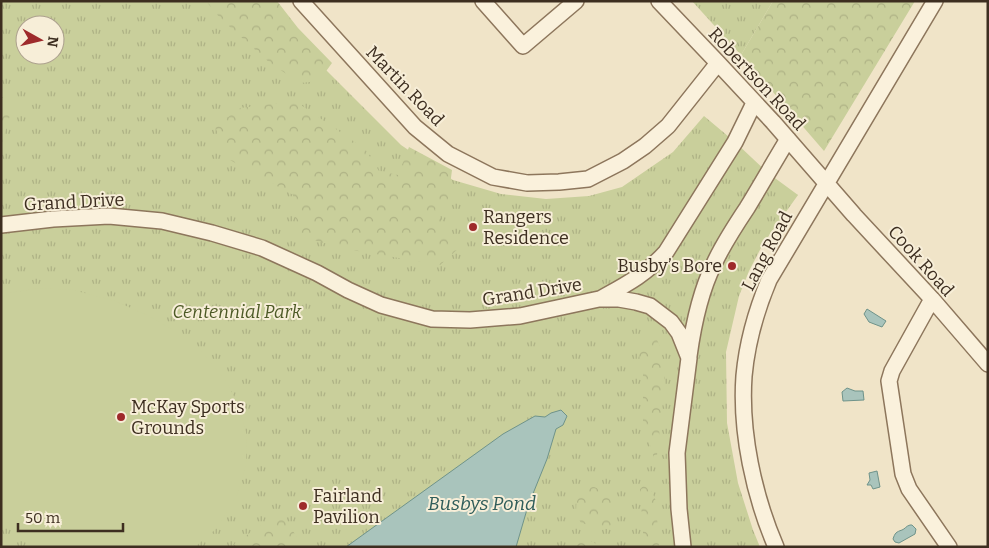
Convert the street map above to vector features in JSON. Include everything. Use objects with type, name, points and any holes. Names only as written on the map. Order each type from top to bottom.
[{"type":"street","name":"Martin Road","points":[[301,1],[415,127],[448,154],[493,177],[527,182],[559,182],[588,179],[622,161],[645,146],[668,126],[718,62]]},
{"type":"street","points":[[483,1],[524,46],[576,1]]},
{"type":"street","name":"Robertson Road","points":[[659,1],[718,62],[827,183]]},
{"type":"street","name":"Lang Road","points":[[776,547],[759,500],[751,466],[744,404],[744,377],[747,354],[760,301],[769,280],[935,1]]},
{"type":"street","points":[[599,300],[636,279],[654,265],[666,252],[736,142],[754,103]]},
{"type":"street","points":[[689,358],[691,338],[712,266],[788,139]]},
{"type":"street","name":"Cook Road","points":[[827,183],[988,364]]},
{"type":"street","name":"Grand Drive","points":[[1,226],[53,219],[109,216],[162,221],[262,248],[381,305],[432,319],[470,320],[520,316],[599,300],[619,299],[650,306],[671,322],[680,333],[689,358],[677,453],[679,509],[683,547]]},
{"type":"street","points":[[932,299],[892,371],[889,381],[903,474],[909,488],[949,547]]},
{"type":"green space","name":"Centennial Park","points":[[1,1],[266,1],[322,66],[401,145],[453,180],[501,194],[546,199],[589,196],[622,187],[673,152],[704,116],[768,173],[798,195],[763,244],[749,271],[739,296],[726,352],[727,423],[738,483],[760,547],[1,547]]},
{"type":"green space","points":[[206,1],[277,1],[298,28],[332,63],[319,81],[300,83],[270,63],[220,18]]},
{"type":"green space","points":[[692,1],[773,1],[741,55]]},
{"type":"green space","points":[[773,1],[915,1],[824,151],[741,55]]},
{"type":"green space","points":[[1,96],[13,105],[1,146]]},
{"type":"green space","points":[[295,101],[365,149],[379,171],[398,175],[409,147],[452,170],[448,201],[435,209],[459,248],[440,265],[346,249],[295,235],[295,196],[230,160],[215,127],[240,108]]},
{"type":"green space","name":"McKay Sports Grounds","points":[[38,288],[73,290],[115,301],[149,316],[173,330],[201,351],[226,381],[237,402],[246,432],[246,465],[237,495],[217,528],[195,547],[42,547],[1,521],[1,298],[10,293]]},
{"type":"green space","points":[[654,333],[661,349],[665,374],[656,465],[643,428],[643,374],[638,350],[641,343]]},
{"type":"green space","points":[[645,484],[649,485],[656,501],[659,547],[644,547],[640,489]]},
{"type":"green space","points":[[594,487],[605,491],[614,501],[612,524],[607,529],[581,523],[577,514],[577,500],[583,488]]},
{"type":"green space","points":[[280,512],[301,543],[295,547],[230,547]]},
{"type":"green space","points":[[581,537],[591,541],[601,547],[572,547]]},
{"type":"water","points":[[867,309],[886,321],[882,327],[869,322],[864,314]]},
{"type":"water","points":[[847,388],[863,391],[864,400],[843,401],[842,392]]},
{"type":"water","name":"Busbys Pond","points":[[561,410],[567,416],[563,425],[556,429],[547,459],[528,506],[516,547],[346,547],[503,434],[535,416],[545,417]]},
{"type":"water","points":[[877,471],[880,487],[873,489],[871,485],[867,485],[870,480],[869,473]]},
{"type":"water","points":[[910,525],[916,529],[915,534],[899,543],[895,542],[893,539],[894,535]]},
{"type":"place","name":"Rangers Residence","points":[[473,227]]},
{"type":"place","name":"Busby’s Bore","points":[[732,266]]},
{"type":"place","name":"McKay Sports Grounds","points":[[121,417]]},
{"type":"place","name":"Fairland Pavilion","points":[[303,506]]}]
